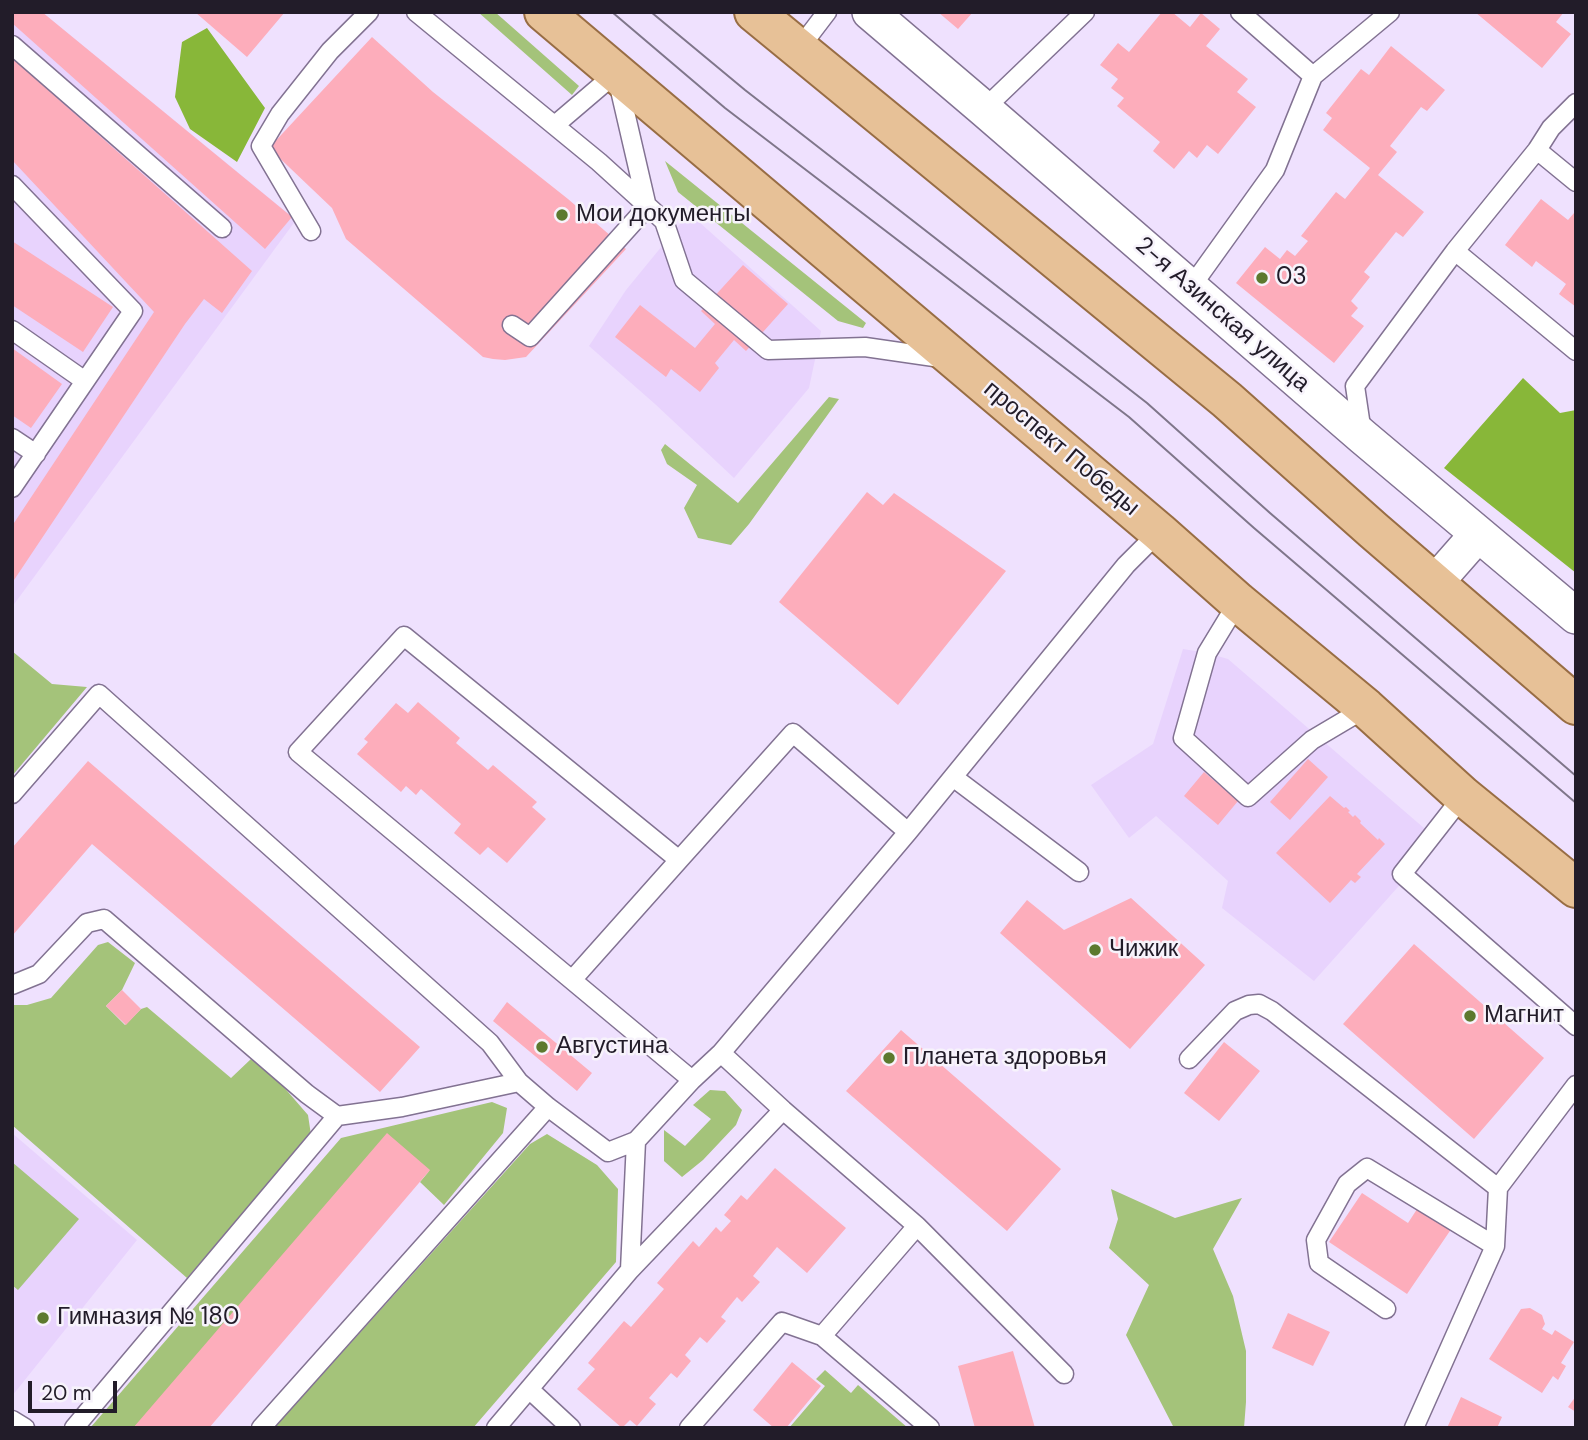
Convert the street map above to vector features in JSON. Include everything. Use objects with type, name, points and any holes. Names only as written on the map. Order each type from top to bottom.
[{"type":"main road","name":"проспект Победы","points":[[544,12],[1366,708],[1463,796],[1576,888]]},
{"type":"main road","points":[[754,12],[1227,400],[1576,705]]},
{"type":"street","name":"2-я Азинская улица","points":[[870,12],[1363,437],[1576,616]]},
{"type":"street","points":[[1434,583],[1478,534]]},
{"type":"lane","points":[[312,231],[261,146],[280,114],[305,82],[330,51],[369,12]]},
{"type":"lane","points":[[416,12],[599,162],[664,221],[684,280],[768,350],[865,348],[955,359]]},
{"type":"lane","points":[[798,50],[827,12]]},
{"type":"lane","points":[[984,109],[1085,12]]},
{"type":"lane","points":[[1240,12],[1312,76]]},
{"type":"lane","points":[[1191,287],[1275,170],[1312,76],[1390,12]]},
{"type":"lane","points":[[12,46],[222,228]]},
{"type":"lane","points":[[555,125],[616,73],[647,207]]},
{"type":"lane","points":[[1363,437],[1355,386],[1455,251],[1537,150],[1551,128],[1576,103]]},
{"type":"lane","points":[[1537,150],[1576,182]]},
{"type":"lane","points":[[12,185],[133,311],[12,488]]},
{"type":"lane","points":[[512,324],[530,337],[647,207]]},
{"type":"lane","points":[[1455,251],[1576,351]]},
{"type":"lane","points":[[12,330],[85,381]]},
{"type":"lane","points":[[12,438],[36,454]]},
{"type":"lane","points":[[12,794],[99,694],[490,1043],[519,1082],[608,1152],[636,1142],[720,1053],[953,778],[1126,565],[1159,532]]},
{"type":"lane","points":[[1238,602],[1208,653],[1183,738],[1248,797],[1312,740],[1366,708]]},
{"type":"lane","points":[[679,860],[404,636],[298,752],[692,1080]]},
{"type":"lane","points":[[572,980],[793,733],[908,832]]},
{"type":"lane","points":[[953,778],[1079,872]]},
{"type":"lane","points":[[1463,796],[1402,874],[1576,1026]]},
{"type":"lane","points":[[12,985],[39,974],[87,923],[104,919],[307,1094],[337,1116]]},
{"type":"lane","points":[[1188,1059],[1235,1011],[1259,1004],[1272,1011],[1498,1188]]},
{"type":"lane","points":[[720,1053],[918,1226],[1064,1374]]},
{"type":"lane","points":[[74,1428],[337,1116],[402,1107],[519,1082]]},
{"type":"lane","points":[[1414,1428],[1494,1246],[1498,1188],[1576,1084]]},
{"type":"lane","points":[[261,1428],[548,1107]]},
{"type":"lane","points":[[496,1428],[630,1270],[783,1110]]},
{"type":"lane","points":[[630,1270],[636,1142]]},
{"type":"lane","points":[[1386,1309],[1319,1263],[1316,1240],[1347,1184],[1367,1168],[1494,1246]]},
{"type":"lane","points":[[822,1336],[918,1226]]},
{"type":"lane","points":[[689,1428],[782,1322],[822,1336],[930,1428]]},
{"type":"lane","points":[[529,1389],[571,1428]]},
{"type":"lane","points":[[12,1419],[25,1428]]},
{"type":"shaded area","points":[[12,12],[42,12],[296,220],[12,607]]},
{"type":"shaded area","points":[[689,213],[821,331],[809,388],[734,478],[589,346],[626,290]]},
{"type":"shaded area","points":[[1183,649],[1228,659],[1439,841],[1314,981],[1222,908],[1228,881],[1156,816],[1129,838],[1091,785],[1153,744]]},
{"type":"shaded area","name":"Гимназия № 180","points":[[12,1133],[137,1240],[12,1396]]},
{"type":"green space","points":[[478,12],[495,12],[579,86],[572,95]]},
{"type":"green space","points":[[207,28],[265,108],[237,162],[190,129],[175,97],[182,42]]},
{"type":"green space","points":[[665,161],[866,323],[863,328],[838,321],[678,192]]},
{"type":"green space","points":[[1523,378],[1560,413],[1576,410],[1576,573],[1444,468]]},
{"type":"green space","points":[[829,397],[839,399],[731,545],[698,538],[684,508],[697,485],[667,464],[661,450],[665,444],[738,503]]},
{"type":"green space","points":[[12,651],[52,684],[87,687],[12,776]]},
{"type":"green space","points":[[108,942],[135,963],[122,990],[106,1006],[125,1025],[141,1009],[147,1007],[231,1078],[251,1059],[282,1085],[308,1115],[311,1135],[187,1278],[12,1125],[12,1005],[27,1005],[51,998],[98,945]]},
{"type":"green space","points":[[710,1090],[725,1091],[742,1110],[736,1125],[703,1160],[682,1177],[664,1161],[664,1130],[685,1146],[711,1119],[693,1105]]},
{"type":"green space","points":[[492,1102],[507,1108],[503,1133],[444,1205],[420,1182],[430,1170],[133,1428],[90,1428],[341,1138]]},
{"type":"green space","points":[[547,1134],[597,1165],[618,1189],[616,1262],[473,1428],[274,1428],[530,1144]]},
{"type":"green space","points":[[12,1162],[79,1219],[18,1290],[12,1285]]},
{"type":"green space","points":[[1111,1189],[1175,1218],[1242,1198],[1213,1249],[1233,1296],[1246,1351],[1244,1428],[1174,1428],[1126,1335],[1149,1285],[1109,1248],[1118,1219]]},
{"type":"green space","points":[[825,1370],[851,1393],[858,1385],[908,1428],[789,1428],[825,1386],[816,1379]]},
{"type":"building","points":[[12,12],[42,12],[292,217],[265,249],[12,23]]},
{"type":"building","points":[[195,12],[285,12],[247,57]]},
{"type":"building","points":[[938,12],[973,12],[958,29]]},
{"type":"building","points":[[1162,12],[1172,12],[1190,27],[1201,13],[1220,29],[1206,46],[1248,79],[1237,92],[1256,107],[1218,154],[1207,145],[1197,158],[1189,151],[1174,169],[1153,151],[1160,142],[1117,106],[1124,98],[1111,88],[1118,79],[1100,65],[1118,43],[1129,52]]},
{"type":"building","points":[[1475,12],[1564,12],[1556,22],[1571,34],[1542,68]]},
{"type":"building","points":[[372,37],[433,92],[568,199],[626,249],[526,357],[505,360],[483,357],[346,239],[332,208],[269,148]]},
{"type":"building","points":[[1391,46],[1445,90],[1427,111],[1421,107],[1390,146],[1397,152],[1378,175],[1424,212],[1403,237],[1396,232],[1364,272],[1370,277],[1351,301],[1358,308],[1351,316],[1364,326],[1334,363],[1236,283],[1265,247],[1280,259],[1287,250],[1295,256],[1308,241],[1301,236],[1336,192],[1345,199],[1370,168],[1323,130],[1332,118],[1326,113],[1361,69],[1369,75]]},
{"type":"building","points":[[12,58],[252,271],[222,313],[204,299],[12,583],[12,526],[154,312],[12,160]]},
{"type":"building","points":[[1541,199],[1568,220],[1576,214],[1576,307],[1559,294],[1566,284],[1536,261],[1532,267],[1505,245]]},
{"type":"building","points":[[12,241],[113,307],[83,352],[12,305]]},
{"type":"building","points":[[743,265],[788,304],[746,351],[734,340],[715,363],[719,368],[700,392],[671,369],[666,377],[615,337],[640,305],[695,348],[715,324],[701,311]]},
{"type":"building","points":[[12,348],[62,384],[31,428],[12,415]]},
{"type":"building","points":[[867,492],[883,505],[894,493],[1006,571],[898,705],[779,602]]},
{"type":"building","points":[[418,702],[460,738],[456,743],[488,770],[493,765],[537,802],[532,807],[546,819],[507,863],[488,847],[480,855],[454,833],[461,824],[421,789],[416,795],[406,786],[401,792],[357,754],[368,742],[364,739],[396,703],[408,713]]},
{"type":"building","points":[[1308,759],[1328,777],[1290,820],[1270,802]]},
{"type":"building","points":[[88,761],[420,1047],[380,1092],[92,844],[12,936],[12,848]]},
{"type":"building","points":[[1204,772],[1238,801],[1218,825],[1184,796]]},
{"type":"building","points":[[1330,796],[1346,807],[1353,817],[1355,815],[1360,823],[1385,844],[1357,874],[1361,877],[1355,883],[1351,880],[1330,903],[1276,853]]},
{"type":"building","points":[[1131,898],[1205,965],[1130,1049],[1000,933],[1027,900],[1064,930]]},
{"type":"building","points":[[1414,944],[1544,1058],[1474,1139],[1343,1024]]},
{"type":"building","points":[[122,990],[141,1009],[126,1025],[106,1006]]},
{"type":"building","name":"Августина","points":[[507,1002],[592,1073],[577,1091],[493,1021]]},
{"type":"building","points":[[901,1030],[1061,1169],[1007,1231],[846,1091]]},
{"type":"building","points":[[1224,1042],[1260,1071],[1219,1121],[1184,1093]]},
{"type":"building","points":[[387,1133],[430,1170],[209,1428],[133,1428]]},
{"type":"building","points":[[775,1168],[846,1228],[807,1273],[777,1247],[753,1276],[760,1282],[742,1302],[737,1297],[721,1317],[726,1321],[707,1343],[700,1337],[685,1355],[691,1361],[677,1378],[671,1373],[649,1398],[656,1404],[637,1426],[630,1420],[622,1428],[577,1389],[595,1369],[588,1363],[624,1321],[631,1327],[664,1289],[657,1283],[693,1241],[699,1247],[716,1227],[721,1232],[731,1221],[724,1215],[741,1195],[747,1200]]},
{"type":"building","points":[[1362,1193],[1408,1223],[1421,1203],[1454,1225],[1407,1294],[1329,1242]]},
{"type":"building","points":[[1530,1308],[1542,1315],[1545,1324],[1542,1329],[1552,1335],[1555,1330],[1574,1342],[1561,1363],[1566,1366],[1558,1380],[1553,1376],[1542,1393],[1489,1359],[1521,1309]]},
{"type":"building","points":[[1288,1313],[1330,1332],[1313,1366],[1272,1348]]},
{"type":"building","points":[[1013,1351],[1035,1428],[975,1428],[958,1366]]},
{"type":"building","points":[[792,1362],[821,1386],[786,1428],[774,1428],[753,1410]]},
{"type":"building","points":[[1576,1396],[1576,1412],[1568,1407]]},
{"type":"building","points":[[1461,1397],[1502,1417],[1497,1428],[1447,1428]]},
{"type":"tram line","points":[[612,12],[725,108],[1129,417],[1254,528],[1576,803]]},
{"type":"tram line","points":[[651,12],[745,90],[1147,403],[1270,513],[1576,776]]},
{"type":"place","name":"Мои документы","points":[[562,215]]},
{"type":"place","name":"03","points":[[1262,278]]},
{"type":"place","name":"Чижик","points":[[1095,950]]},
{"type":"place","name":"Магнит","points":[[1470,1016]]},
{"type":"place","name":"Августина","points":[[542,1047]]},
{"type":"place","name":"Планета здоровья","points":[[889,1058]]},
{"type":"place","name":"Гимназия № 180","points":[[43,1318]]}]
